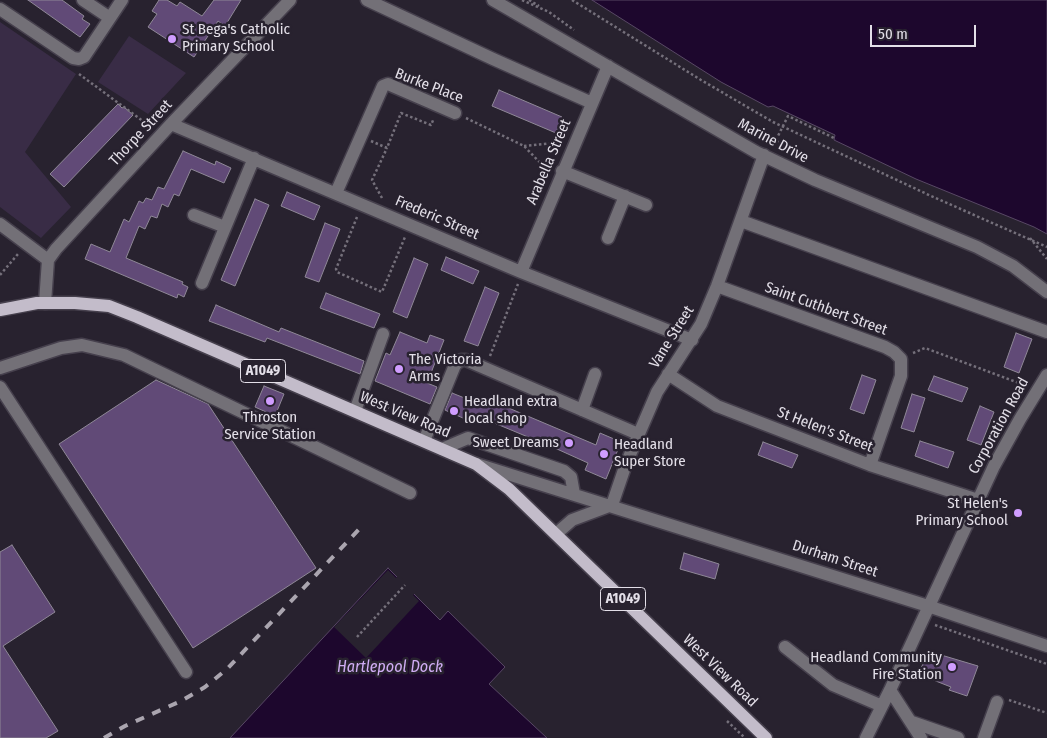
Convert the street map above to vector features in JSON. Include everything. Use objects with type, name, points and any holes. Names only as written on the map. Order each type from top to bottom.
[{"type":"main road","name":"West View Road","points":[[0,310],[44,303],[109,306],[476,464],[509,489],[766,738]]},
{"type":"street","points":[[83,0],[110,18]]},
{"type":"street","points":[[0,9],[72,58],[79,59],[84,57],[122,0]]},
{"type":"street","name":"Thorpe Street","points":[[48,260],[171,124],[290,0]]},
{"type":"street","points":[[367,0],[492,59],[592,103]]},
{"type":"street","name":"Marine Drive","points":[[493,0],[764,155],[815,180],[977,247],[1013,266],[1047,292]]},
{"type":"street","name":"Arabella Street","points":[[521,275],[560,176],[608,66]]},
{"type":"street","name":"Burke Place","points":[[336,193],[383,86],[388,84],[455,113]]},
{"type":"street","name":"Frederic Street","points":[[171,124],[410,224],[521,275],[692,340]]},
{"type":"street","name":"Vane Street","points":[[612,505],[638,434],[657,392],[702,324],[764,155]]},
{"type":"street","points":[[202,282],[254,158]]},
{"type":"street","points":[[560,176],[625,196],[646,205]]},
{"type":"street","points":[[608,238],[625,196]]},
{"type":"street","points":[[194,216],[225,227]]},
{"type":"street","points":[[740,221],[1047,332]]},
{"type":"street","points":[[0,224],[48,260],[44,303]]},
{"type":"street","name":"Saint Cuthbert Street","points":[[717,286],[885,347],[894,352],[900,359]]},
{"type":"street","points":[[355,411],[383,334]]},
{"type":"street","points":[[0,368],[61,348],[82,345],[124,355],[410,493]]},
{"type":"street","points":[[870,465],[900,376],[900,359]]},
{"type":"street","points":[[424,441],[455,366],[461,360],[466,360],[638,434]]},
{"type":"street","points":[[582,410],[595,374]]},
{"type":"street","name":"St Helen's Street","points":[[668,374],[717,406],[870,465],[978,500]]},
{"type":"street","name":"Corporation Road","points":[[866,738],[994,466],[1043,383]]},
{"type":"street","points":[[0,387],[186,672]]},
{"type":"street","points":[[442,449],[468,438],[564,471],[571,477],[574,494]]},
{"type":"street","name":"Durham Street","points":[[476,464],[612,505],[1047,646]]},
{"type":"street","points":[[556,534],[572,520],[612,505]]},
{"type":"street","points":[[785,647],[833,685],[882,706]]},
{"type":"street","points":[[890,690],[921,738]]},
{"type":"street","points":[[984,738],[997,702]]},
{"type":"street","points":[[912,722],[958,738]]},
{"type":"path","points":[[529,0],[549,12]]},
{"type":"path","points":[[572,0],[701,80],[783,127],[931,196],[1047,246]]},
{"type":"path","points":[[79,74],[154,129]]},
{"type":"path","points":[[381,212],[384,201],[372,180],[401,113],[431,125],[440,106]]},
{"type":"path","name":"Burke Place","points":[[455,113],[524,146],[560,176]]},
{"type":"path","points":[[776,140],[788,116],[836,139]]},
{"type":"path","points":[[766,135],[784,145]]},
{"type":"path","points":[[361,137],[387,148]]},
{"type":"path","points":[[524,146],[576,141]]},
{"type":"path","points":[[362,204],[336,269],[337,272],[382,292],[410,224]]},
{"type":"path","points":[[1029,237],[1047,260]]},
{"type":"path","points":[[0,275],[19,254],[31,248]]},
{"type":"path","points":[[490,355],[521,275]]},
{"type":"path","points":[[900,359],[924,348],[1043,383]]},
{"type":"path","points":[[357,637],[405,585]]},
{"type":"path","points":[[921,622],[937,625],[1047,664]]},
{"type":"path","points":[[997,702],[999,697],[1047,712]]},
{"type":"shaded area","points":[[0,22],[76,74],[25,152],[71,207],[41,238],[0,207]]},
{"type":"shaded area","points":[[129,36],[186,73],[148,114],[98,82]]},
{"type":"water","points":[[592,0],[1047,0],[1047,234],[916,179],[834,140],[835,135],[773,106],[768,107],[721,82]]},
{"type":"water","name":"Hartlepool Dock","points":[[388,568],[440,620],[448,611],[505,667],[489,684],[547,738],[230,738]]},
{"type":"pier","points":[[388,570],[396,578],[399,575],[416,592],[413,595],[419,601],[366,658],[334,627]]},
{"type":"building","points":[[28,0],[62,0],[84,16],[82,19],[90,24],[80,37]]},
{"type":"building","points":[[159,0],[167,0],[177,6],[180,2],[202,16],[214,0],[241,0],[225,26],[218,21],[194,57],[148,27],[157,14],[152,11]]},
{"type":"building","points":[[499,90],[562,117],[556,133],[492,106]]},
{"type":"building","points":[[118,104],[133,115],[64,187],[50,174]]},
{"type":"building","points":[[183,151],[215,165],[216,161],[231,168],[224,183],[191,169],[179,196],[174,194],[168,207],[162,204],[157,218],[151,216],[145,229],[139,226],[126,258],[183,282],[182,284],[188,287],[184,297],[178,294],[177,298],[85,259],[91,244],[110,252],[124,219],[129,222],[139,201],[143,203],[146,198],[152,200],[158,187],[164,189]]},
{"type":"building","points":[[287,192],[320,206],[314,220],[281,206]]},
{"type":"building","points":[[255,199],[269,205],[235,286],[221,280]]},
{"type":"building","points":[[325,223],[340,229],[319,282],[305,277]]},
{"type":"building","points":[[446,257],[479,271],[473,284],[441,270]]},
{"type":"building","points":[[414,258],[428,264],[407,318],[393,312]]},
{"type":"building","points":[[485,287],[499,293],[478,346],[464,341]]},
{"type":"building","points":[[326,293],[380,314],[374,328],[320,308]]},
{"type":"building","points":[[216,305],[279,332],[281,328],[364,361],[360,374],[267,338],[265,342],[209,321]]},
{"type":"building","name":"The Victoria Arms","points":[[400,332],[427,343],[430,335],[444,340],[427,383],[437,387],[430,404],[375,381],[386,353],[390,355]]},
{"type":"building","points":[[1016,333],[1032,339],[1019,373],[1004,367]]},
{"type":"building","points":[[862,375],[876,380],[864,414],[850,409]]},
{"type":"building","points":[[934,376],[968,388],[962,402],[928,390]]},
{"type":"building","points":[[156,380],[208,404],[316,568],[193,648],[59,444]]},
{"type":"building","name":"Throston Service Station","points":[[264,386],[284,394],[275,416],[255,407]]},
{"type":"building","points":[[452,393],[482,405],[485,398],[596,445],[600,433],[621,442],[606,479],[585,470],[588,463],[557,449],[475,415],[472,422],[445,410]]},
{"type":"building","points":[[912,394],[925,398],[914,432],[901,428]]},
{"type":"building","points":[[980,406],[994,412],[981,445],[967,440]]},
{"type":"building","points":[[920,441],[954,452],[948,468],[915,456]]},
{"type":"building","points":[[763,442],[798,455],[792,468],[758,455]]},
{"type":"building","points":[[12,545],[55,612],[3,646],[58,731],[46,738],[0,738],[0,552]]},
{"type":"building","points":[[684,553],[719,564],[715,579],[680,569]]},
{"type":"building","points":[[931,652],[978,666],[967,696],[949,690],[951,687],[918,674],[928,654]]},
{"type":"railway","points":[[104,738],[125,726],[181,701],[205,687],[227,669],[364,524]]},
{"type":"place","name":"St Bega's Catholic Primary School","points":[[172,39]]},
{"type":"place","name":"The Victoria Arms","points":[[399,369]]},
{"type":"place","name":"Throston Service Station","points":[[270,401]]},
{"type":"place","name":"Headland extra local shop","points":[[454,411]]},
{"type":"place","name":"Sweet Dreams","points":[[569,443]]},
{"type":"place","name":"Headland Super Store","points":[[604,454]]},
{"type":"place","name":"St Helen's Primary School","points":[[1018,513]]},
{"type":"place","name":"Headland Community Fire Station","points":[[952,667]]}]
